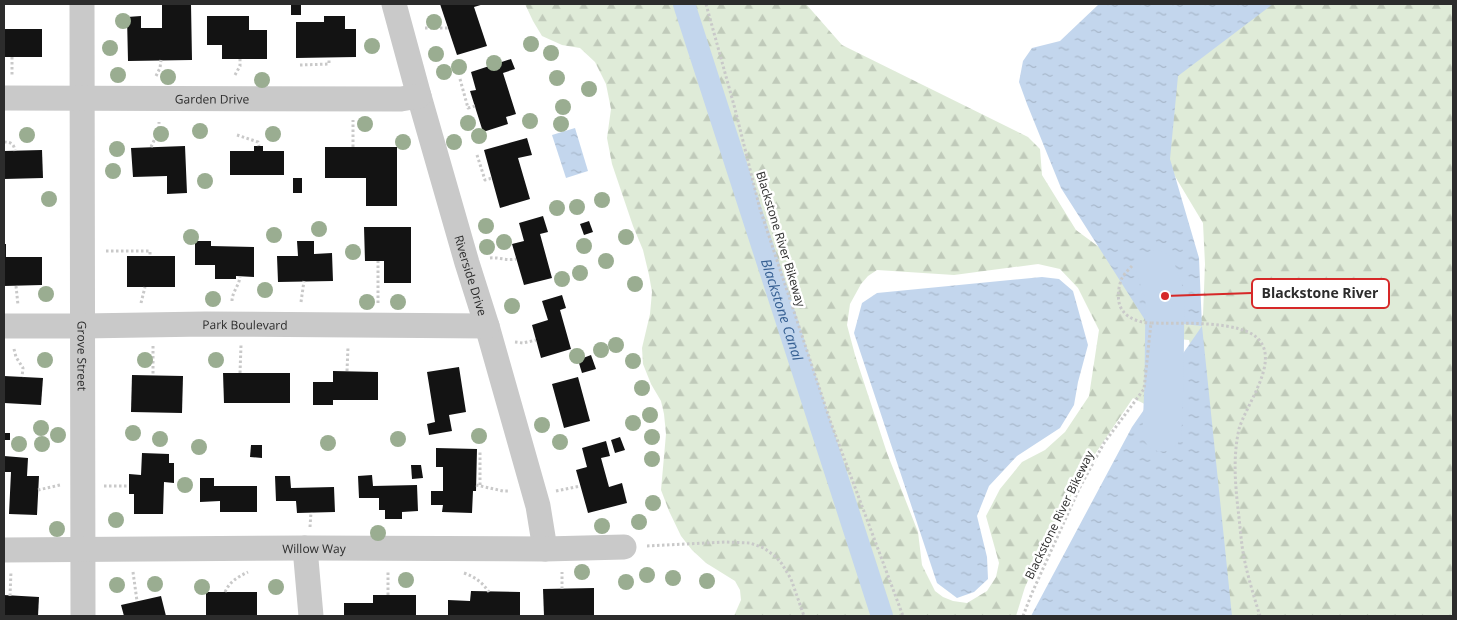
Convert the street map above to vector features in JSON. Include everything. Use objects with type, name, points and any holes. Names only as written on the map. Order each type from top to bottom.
[{"type":"street","points":[[82,4],[83,98]]},
{"type":"street","name":"Riverside Drive","points":[[394,4],[418,96],[533,486],[545,549]]},
{"type":"street","name":"Garden Drive","points":[[4,98],[401,99],[418,96]]},
{"type":"street","name":"Grove Street","points":[[83,98],[83,616]]},
{"type":"street","name":"Park Boulevard","points":[[9,326],[487,326]]},
{"type":"street","name":"Willow Way","points":[[4,550],[545,549],[624,547]]},
{"type":"street","points":[[305,548],[311,616]]},
{"type":"path","name":"Blackstone River Bikeway","points":[[706,4],[760,209],[831,422],[903,616]]},
{"type":"path","points":[[300,65],[329,64],[329,58]]},
{"type":"path","points":[[460,79],[468,108],[475,106]]},
{"type":"path","points":[[237,135],[253,139],[258,142],[259,146]]},
{"type":"path","points":[[4,142],[12,144],[15,151]]},
{"type":"path","points":[[477,155],[485,180],[492,178]]},
{"type":"path","points":[[83,251],[150,251],[150,256]]},
{"type":"path","points":[[378,261],[378,326]]},
{"type":"path","points":[[1132,266],[1123,276],[1119,287],[1118,301],[1123,312],[1140,323],[1231,326],[1251,332],[1259,338],[1265,347],[1264,371],[1239,429],[1236,446],[1235,475],[1244,558],[1260,616]]},
{"type":"path","name":"Blackstone River Bikeway","points":[[1023,616],[1079,489],[1104,443],[1144,388],[1151,323]]},
{"type":"path","points":[[152,325],[153,376]]},
{"type":"path","points":[[9,326],[13,351],[23,368],[22,377]]},
{"type":"path","points":[[480,451],[478,485],[503,491],[533,486]]},
{"type":"path","points":[[624,547],[725,542],[750,543],[764,548],[776,556],[791,579],[804,616]]},
{"type":"path","points":[[130,549],[137,601]]},
{"type":"path","points":[[458,571],[474,576],[482,582],[489,592]]},
{"type":"green space","points":[[525,4],[806,4],[842,45],[1028,137],[1040,149],[1042,175],[1076,230],[1199,321],[1203,315],[1205,264],[1203,223],[1155,143],[1174,63],[1247,4],[1453,4],[1453,616],[1219,616],[1197,376],[1189,340],[1158,337],[1154,409],[1133,398],[1095,454],[1054,526],[1025,587],[1016,616],[734,616],[741,600],[740,590],[735,581],[706,563],[692,550],[681,536],[661,490],[666,434],[664,414],[661,401],[651,384],[643,364],[642,348],[650,314],[652,292],[643,250],[612,164],[607,138],[611,109],[606,84],[595,62],[580,48],[562,45],[542,36]],"holes":[[[1038,264],[1060,269],[1078,288],[1099,330],[1089,396],[1065,432],[1045,450],[1022,462],[1000,489],[986,516],[999,563],[996,577],[987,591],[967,603],[953,601],[935,591],[922,565],[918,532],[887,453],[855,355],[847,325],[850,304],[861,284],[877,270],[954,275]]]},
{"type":"water","points":[[1099,4],[1273,4],[1178,76],[1170,159],[1199,258],[1202,326],[1145,320],[1061,188],[1019,82],[1023,61],[1032,48],[1060,41]]},
{"type":"water","points":[[575,128],[588,171],[566,178],[552,135]]},
{"type":"water","points":[[1042,277],[1059,279],[1073,291],[1088,345],[1074,405],[1060,428],[1017,456],[989,486],[977,516],[987,557],[988,579],[974,592],[957,598],[937,583],[854,333],[862,303],[877,293]]},
{"type":"water","points":[[1202,326],[1232,616],[1031,616],[1132,427]]},
{"type":"building","points":[[191,4],[192,60],[128,61],[127,17],[141,16],[141,28],[162,28],[162,5]]},
{"type":"building","points":[[291,4],[301,4],[301,15],[291,15]]},
{"type":"building","points":[[440,4],[484,4],[474,7],[487,46],[457,55]]},
{"type":"building","points":[[207,16],[249,16],[249,30],[267,30],[267,59],[222,59],[222,45],[207,45]]},
{"type":"building","points":[[324,16],[345,16],[345,29],[356,29],[356,57],[296,58],[296,22],[324,22]]},
{"type":"building","points":[[4,29],[42,29],[42,57],[4,57]]},
{"type":"building","points":[[511,59],[515,69],[503,73],[516,114],[506,117],[508,124],[483,132],[470,91],[476,90],[471,72]]},
{"type":"building","points":[[527,138],[532,155],[518,158],[530,199],[500,208],[484,150]]},
{"type":"building","points":[[185,146],[187,193],[167,194],[167,176],[133,177],[131,148]]},
{"type":"building","points":[[254,146],[263,146],[263,151],[284,151],[284,175],[230,175],[230,151],[254,151]]},
{"type":"building","points":[[325,147],[397,147],[397,206],[366,206],[366,178],[325,178]]},
{"type":"building","points":[[42,150],[43,178],[4,179],[4,151]]},
{"type":"building","points":[[293,178],[302,178],[302,193],[293,193]]},
{"type":"building","points":[[543,216],[548,232],[540,234],[552,278],[524,285],[512,244],[524,241],[519,223]]},
{"type":"building","points":[[589,221],[593,232],[584,235],[580,224]]},
{"type":"building","points":[[364,227],[411,227],[411,283],[384,283],[384,261],[365,261]]},
{"type":"building","points":[[195,241],[211,241],[211,246],[254,247],[254,277],[236,276],[236,279],[215,279],[215,265],[195,265]]},
{"type":"building","points":[[297,241],[314,241],[314,254],[332,253],[333,281],[278,282],[277,256],[298,256]]},
{"type":"building","points":[[4,244],[6,244],[6,257],[42,257],[42,285],[4,286]]},
{"type":"building","points":[[127,256],[175,256],[175,287],[127,287]]},
{"type":"building","points":[[562,295],[566,308],[560,310],[571,349],[541,358],[532,325],[548,320],[542,301]]},
{"type":"building","points":[[591,355],[596,369],[582,373],[578,360]]},
{"type":"building","points":[[459,367],[466,412],[449,415],[452,431],[429,435],[427,424],[435,422],[427,372]]},
{"type":"building","points":[[333,371],[378,372],[378,400],[333,400],[333,405],[313,405],[313,382],[333,382]]},
{"type":"building","points":[[223,373],[290,373],[290,403],[224,403]]},
{"type":"building","points":[[132,375],[183,376],[182,413],[131,412]]},
{"type":"building","points":[[4,376],[43,378],[41,405],[4,403]]},
{"type":"building","points":[[578,377],[590,421],[564,428],[552,384]]},
{"type":"building","points":[[4,433],[10,433],[10,440],[4,440]]},
{"type":"building","points":[[620,437],[625,450],[615,453],[611,440]]},
{"type":"building","points":[[606,441],[610,456],[601,458],[609,487],[622,483],[627,503],[588,513],[576,470],[587,467],[582,448]]},
{"type":"building","points":[[251,445],[262,445],[262,458],[250,457]]},
{"type":"building","points":[[436,448],[477,449],[476,491],[473,491],[472,513],[442,512],[443,505],[431,505],[431,491],[443,491],[443,467],[436,467]]},
{"type":"building","points":[[142,453],[169,454],[169,463],[174,463],[174,483],[164,482],[163,514],[134,514],[134,494],[129,494],[129,474],[141,475]]},
{"type":"building","points":[[4,456],[28,458],[27,476],[39,476],[37,515],[9,514],[11,472],[4,472]]},
{"type":"building","points":[[411,465],[421,465],[423,478],[412,479]]},
{"type":"building","points":[[372,475],[373,486],[417,485],[418,511],[402,512],[402,519],[385,519],[385,510],[379,510],[379,498],[359,498],[358,476]]},
{"type":"building","points":[[275,476],[290,476],[291,488],[334,487],[335,512],[297,513],[296,501],[276,501]]},
{"type":"building","points":[[200,478],[214,478],[214,486],[257,486],[257,512],[220,512],[220,501],[200,502]]},
{"type":"building","points":[[594,588],[594,616],[544,616],[543,589]]},
{"type":"building","points":[[471,591],[520,592],[520,616],[448,616],[448,600],[470,601]]},
{"type":"building","points":[[206,592],[257,592],[257,616],[206,616]]},
{"type":"building","points":[[4,595],[39,597],[38,616],[4,616]]},
{"type":"building","points":[[373,595],[416,595],[416,616],[344,616],[344,603],[373,603]]},
{"type":"building","points":[[161,596],[166,616],[124,616],[121,605]]},
{"type":"waterway","name":"Blackstone Canal","points":[[684,4],[882,616]]},
{"type":"waterway","points":[[1156,270],[1165,296],[1162,432]]},
{"type":"place","name":"Blackstone River","points":[[1165,296]]}]
